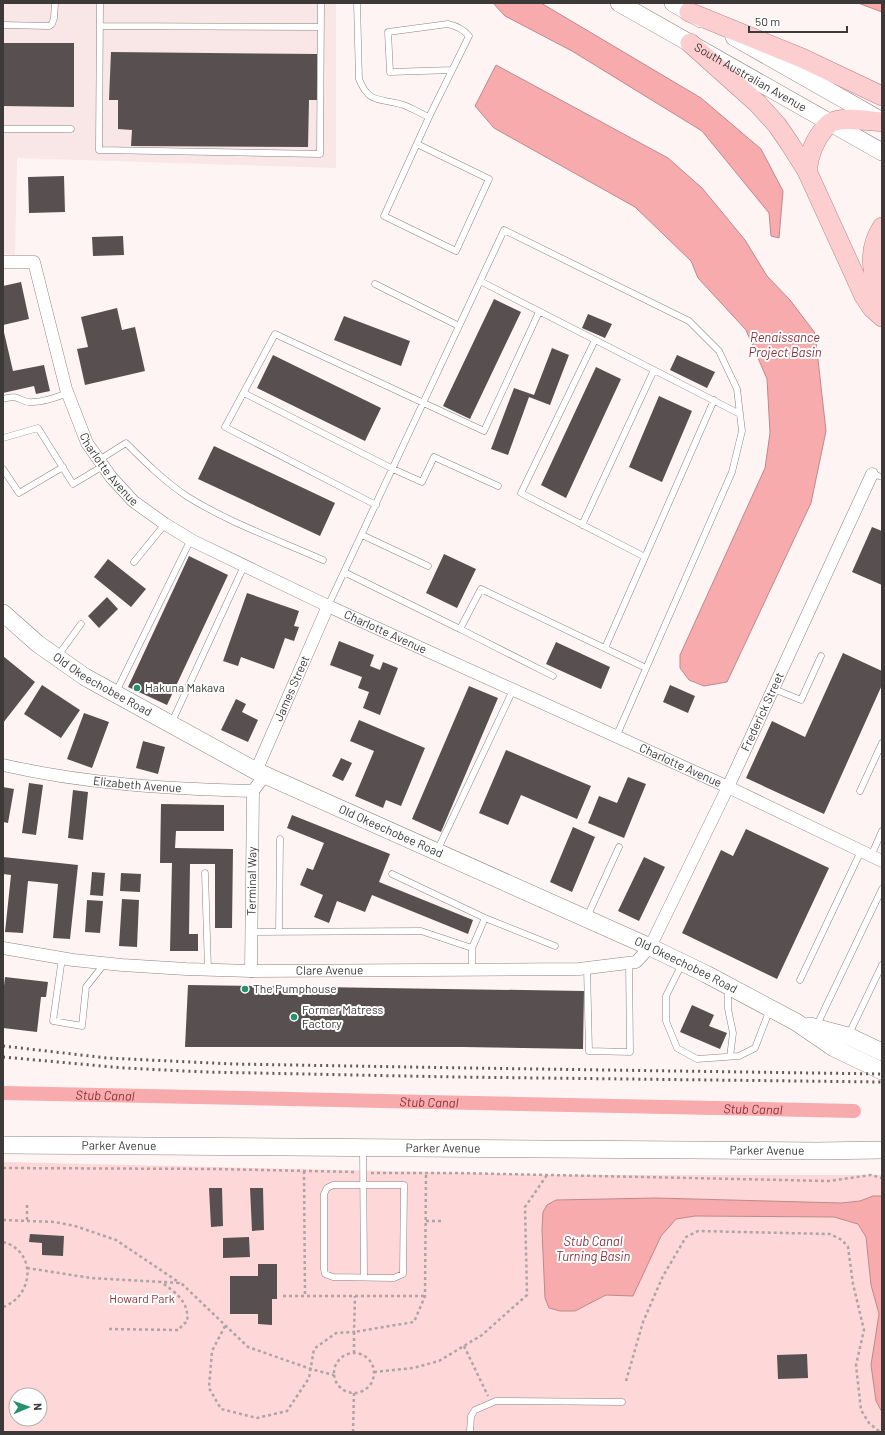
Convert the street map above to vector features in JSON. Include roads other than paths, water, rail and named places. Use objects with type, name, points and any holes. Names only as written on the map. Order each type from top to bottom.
[{"type":"main road","points":[[681,8],[802,58],[882,96]]},
{"type":"main road","points":[[690,44],[757,103],[777,125],[807,171],[864,296],[872,308],[882,317]]},
{"type":"main road","points":[[807,171],[809,157],[813,146],[830,122],[851,119],[882,122]]},
{"type":"main road","points":[[882,228],[878,233],[871,258],[872,271],[876,285],[882,295]]},
{"type":"street","name":"South Australian Avenue","points":[[618,3],[882,152]]},
{"type":"street","points":[[681,8],[882,122]]},
{"type":"street","name":"Charlotte Avenue","points":[[3,262],[34,262],[68,393],[87,443],[111,477],[133,501],[165,524],[244,566],[328,606],[728,787],[882,861]]},
{"type":"street","name":"Frederick Street","points":[[650,947],[877,476]]},
{"type":"street","name":"James Street","points":[[260,773],[328,606]]},
{"type":"street","name":"Old Okeechobee Road","points":[[3,613],[38,644],[85,677],[260,773],[650,947],[770,1008],[796,1022],[834,1048],[882,1071]]},
{"type":"street","name":"Elizabeth Avenue","points":[[3,765],[72,778],[132,785],[253,791]]},
{"type":"street","points":[[253,791],[260,773]]},
{"type":"street","name":"Terminal Way","points":[[251,970],[253,791]]},
{"type":"street","name":"Clare Avenue","points":[[3,948],[62,958],[105,963],[208,970],[472,970],[587,968],[629,963],[636,962],[650,947]]},
{"type":"street","name":"Old Okeechobee Road","points":[[796,1022],[848,1036],[882,1051]]},
{"type":"street","name":"Parker Avenue","points":[[3,1145],[817,1151],[882,1150]]},
{"type":"lane","points":[[3,25],[49,26],[52,24],[54,18],[55,3]]},
{"type":"lane","points":[[100,3],[99,150],[320,154],[321,3]]},
{"type":"lane","points":[[357,3],[359,75],[362,87],[373,98],[380,101],[400,104],[428,117]]},
{"type":"lane","points":[[417,144],[489,179],[456,251],[384,216],[428,117],[452,70],[469,36],[463,29],[456,25],[448,24],[388,32],[390,72],[452,70]]},
{"type":"lane","points":[[100,26],[321,27]]},
{"type":"lane","points":[[3,129],[71,129]]},
{"type":"lane","points":[[328,606],[504,230],[689,321],[719,351],[737,389],[742,431],[732,472],[616,737]]},
{"type":"lane","points":[[480,281],[740,414]]},
{"type":"lane","points":[[375,284],[459,326]]},
{"type":"lane","points":[[376,505],[225,427],[275,334],[484,431],[539,312]]},
{"type":"lane","points":[[595,340],[521,493],[644,557]]},
{"type":"lane","points":[[582,525],[654,370]]},
{"type":"lane","points":[[3,398],[14,396],[32,403],[68,393]]},
{"type":"lane","points":[[244,393],[422,482],[434,457],[498,486]]},
{"type":"lane","points":[[605,648],[714,400]]},
{"type":"lane","points":[[3,438],[38,428],[73,484],[126,443],[154,471],[187,496],[224,516],[323,560]]},
{"type":"lane","points":[[3,469],[19,493],[63,468]]},
{"type":"lane","points":[[134,562],[165,524]]},
{"type":"lane","points":[[362,535],[428,566]]},
{"type":"lane","points":[[116,694],[191,539]]},
{"type":"lane","points":[[171,724],[244,566]]},
{"type":"lane","points":[[344,572],[552,676]]},
{"type":"lane","points":[[460,629],[481,589],[646,668]]},
{"type":"lane","points":[[57,657],[81,624]]},
{"type":"lane","points":[[774,689],[801,700],[821,656]]},
{"type":"lane","points":[[437,852],[513,690]]},
{"type":"lane","points":[[860,791],[882,743]]},
{"type":"lane","points":[[800,980],[866,853],[882,832]]},
{"type":"lane","points":[[279,931],[280,839]]},
{"type":"lane","points":[[586,919],[619,847]]},
{"type":"lane","points":[[205,873],[208,970]]},
{"type":"lane","points":[[392,874],[486,918],[555,946]]},
{"type":"lane","points":[[816,1027],[882,889]]},
{"type":"lane","points":[[472,970],[472,948],[486,918]]},
{"type":"lane","points":[[252,932],[421,931],[472,948]]},
{"type":"lane","points":[[62,958],[53,1021],[82,1026],[86,987],[105,963]]},
{"type":"lane","points":[[587,968],[589,1051],[630,1052],[629,963]]},
{"type":"lane","points":[[682,963],[666,996],[666,1022],[677,1048],[696,1059],[739,1056],[755,1048],[770,1008]]},
{"type":"lane","points":[[848,1036],[882,965]]},
{"type":"lane","points":[[728,986],[728,1009],[733,1033],[730,1057]]},
{"type":"lane","points":[[363,1148],[364,1278]]},
{"type":"lane","points":[[333,1185],[363,1185],[404,1185],[403,1274],[394,1278],[333,1277],[325,1274],[324,1194],[327,1188],[333,1185]]},
{"type":"lane","points":[[470,1432],[471,1416],[475,1410],[496,1400],[622,1402]]},
{"type":"water","points":[[493,3],[541,3],[701,98],[761,149],[783,191],[779,238],[771,236],[769,213],[702,131],[572,51],[505,16]]},
{"type":"water","points":[[858,3],[882,3],[882,12]]},
{"type":"water","name":"Renaissance Project Basin","points":[[496,65],[668,158],[702,188],[745,240],[767,276],[790,300],[815,333],[826,431],[811,503],[727,682],[704,686],[689,680],[680,668],[680,655],[765,468],[770,433],[767,379],[746,330],[698,278],[691,261],[635,207],[494,128],[475,106]]},
{"type":"water","name":"Stub Canal Turning Basin","points":[[873,1196],[882,1196],[882,1412],[876,1401],[871,1365],[879,1314],[871,1285],[866,1237],[858,1224],[834,1217],[695,1216],[676,1219],[661,1236],[633,1296],[606,1295],[575,1311],[560,1311],[549,1308],[545,1298],[542,1230],[543,1212],[547,1205],[556,1200],[656,1198],[841,1203],[860,1201]]},
{"type":"waterway","name":"Stub Canal","points":[[3,1093],[854,1111]]},
{"type":"railway","points":[[3,1046],[107,1058],[233,1064],[882,1074]]},
{"type":"railway","points":[[3,1057],[124,1068],[205,1072],[455,1077],[882,1082]]},
{"type":"place","name":"Hakuna Makava","points":[[137,688]]},
{"type":"place","name":"The Pumphouse","points":[[245,989]]},
{"type":"place","name":"Former Matress Factory","points":[[294,1017]]},
{"type":"park label","name":"Howard Park","points":[[142,1299]]}]
